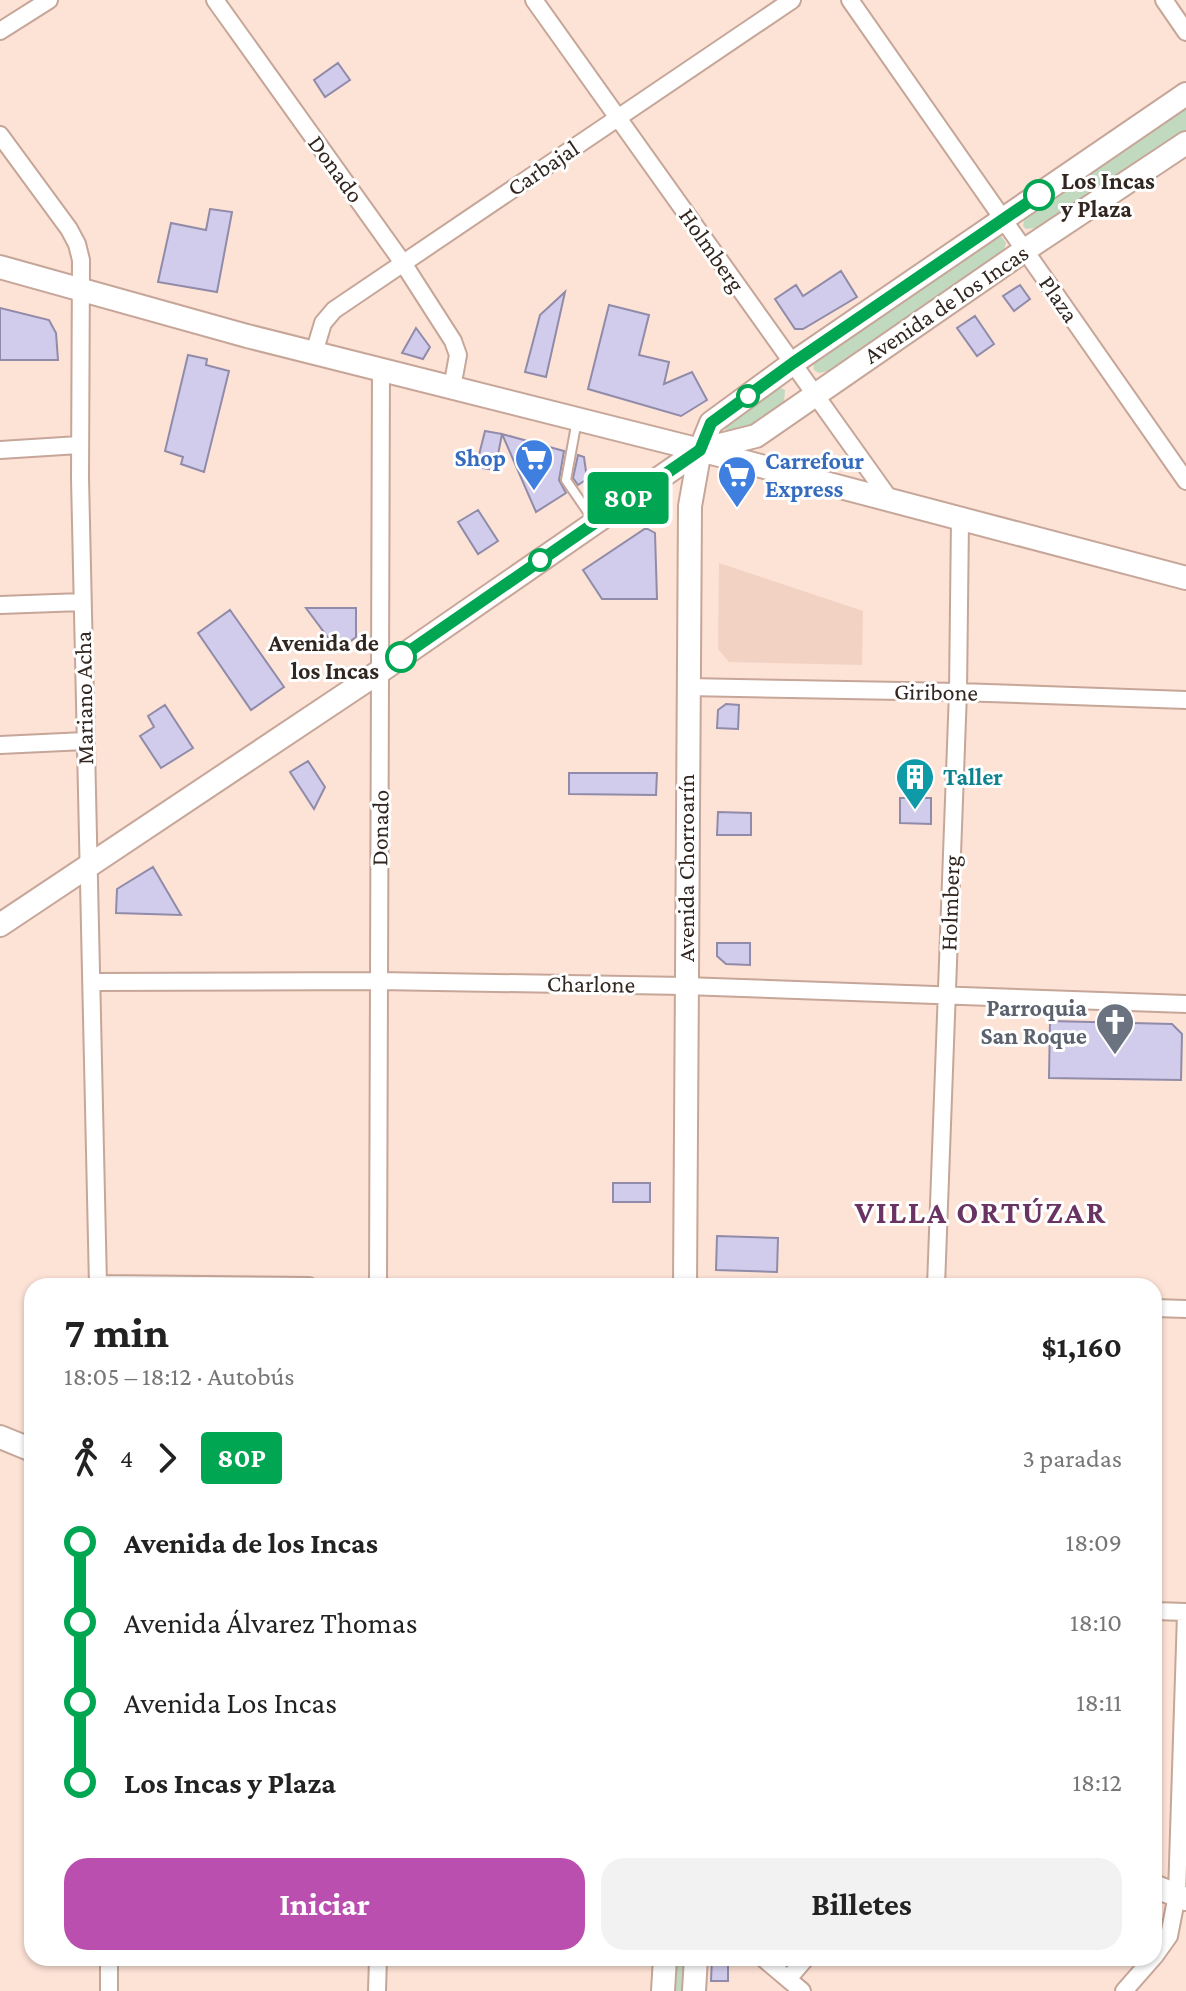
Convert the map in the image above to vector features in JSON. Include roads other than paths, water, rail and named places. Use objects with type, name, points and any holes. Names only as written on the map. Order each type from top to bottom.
[{"type":"main road","name":"Avenida de los Incas","points":[[700,450],[711,423],[793,363],[1186,94]]},
{"type":"main road","name":"Avenida de los Incas","points":[[0,925],[382,670],[700,450],[756,436],[1186,143]]},
{"type":"main road","points":[[0,267],[314,353],[700,450],[1186,578]]},
{"type":"main road","name":"Avenida Chorroarín","points":[[685,1278],[690,506],[700,450]]},
{"type":"main road","points":[[0,1437],[24,1447]]},
{"type":"main road","points":[[1162,1889],[1181,1897]]},
{"type":"main road","points":[[663,1991],[665,1966]]},
{"type":"main road","points":[[694,1991],[696,1966]]},
{"type":"street","points":[[0,31],[49,0]]},
{"type":"street","name":"Donado","points":[[215,0],[403,263],[453,341],[458,355],[452,388]]},
{"type":"street","name":"Holmberg","points":[[534,0],[891,501]]},
{"type":"street","name":"Carbajal","points":[[314,353],[323,323],[334,310],[792,0]]},
{"type":"street","name":"Plaza","points":[[850,0],[1186,481]]},
{"type":"street","points":[[1164,0],[1186,32]]},
{"type":"street","name":"Mariano Acha","points":[[0,135],[77,244],[81,260],[79,445],[98,1278]]},
{"type":"street","name":"Donado","points":[[378,1278],[381,370]]},
{"type":"street","points":[[0,450],[79,445]]},
{"type":"street","name":"Holmberg","points":[[936,1278],[958,692],[960,519]]},
{"type":"street","points":[[0,605],[82,602]]},
{"type":"street","name":"Giribone","points":[[687,687],[1186,700]]},
{"type":"street","points":[[0,745],[85,741]]},
{"type":"street","name":"Charlone","points":[[92,982],[378,981],[685,986],[1186,1004]]},
{"type":"street","points":[[1162,1308],[1186,1309]]},
{"type":"street","points":[[1162,1612],[1186,1613],[1181,1897],[1169,1936],[1162,1946]]},
{"type":"street","points":[[109,1966],[109,1991]]},
{"type":"street","points":[[377,1991],[378,1966]]},
{"type":"street","points":[[773,1966],[802,1991]]},
{"type":"street","points":[[788,1979],[799,1966]]},
{"type":"street","points":[[1124,1991],[1147,1966]]},
{"type":"lane","points":[[577,419],[566,480],[595,522]]},
{"type":"place","name":"Los Incas y Plaza","points":[[1039,195]]},
{"type":"place","name":"Shop","points":[[534,492]]},
{"type":"place","name":"Carrefour Express","points":[[737,509]]},
{"type":"place","name":"Avenida de los Incas","points":[[401,657]]},
{"type":"place","name":"Taller","points":[[915,811]]},
{"type":"place","name":"Parroquia San Roque","points":[[1115,1056]]},
{"type":"district","name":"VILLA ORTÚZAR","points":[[981,1212]]}]
